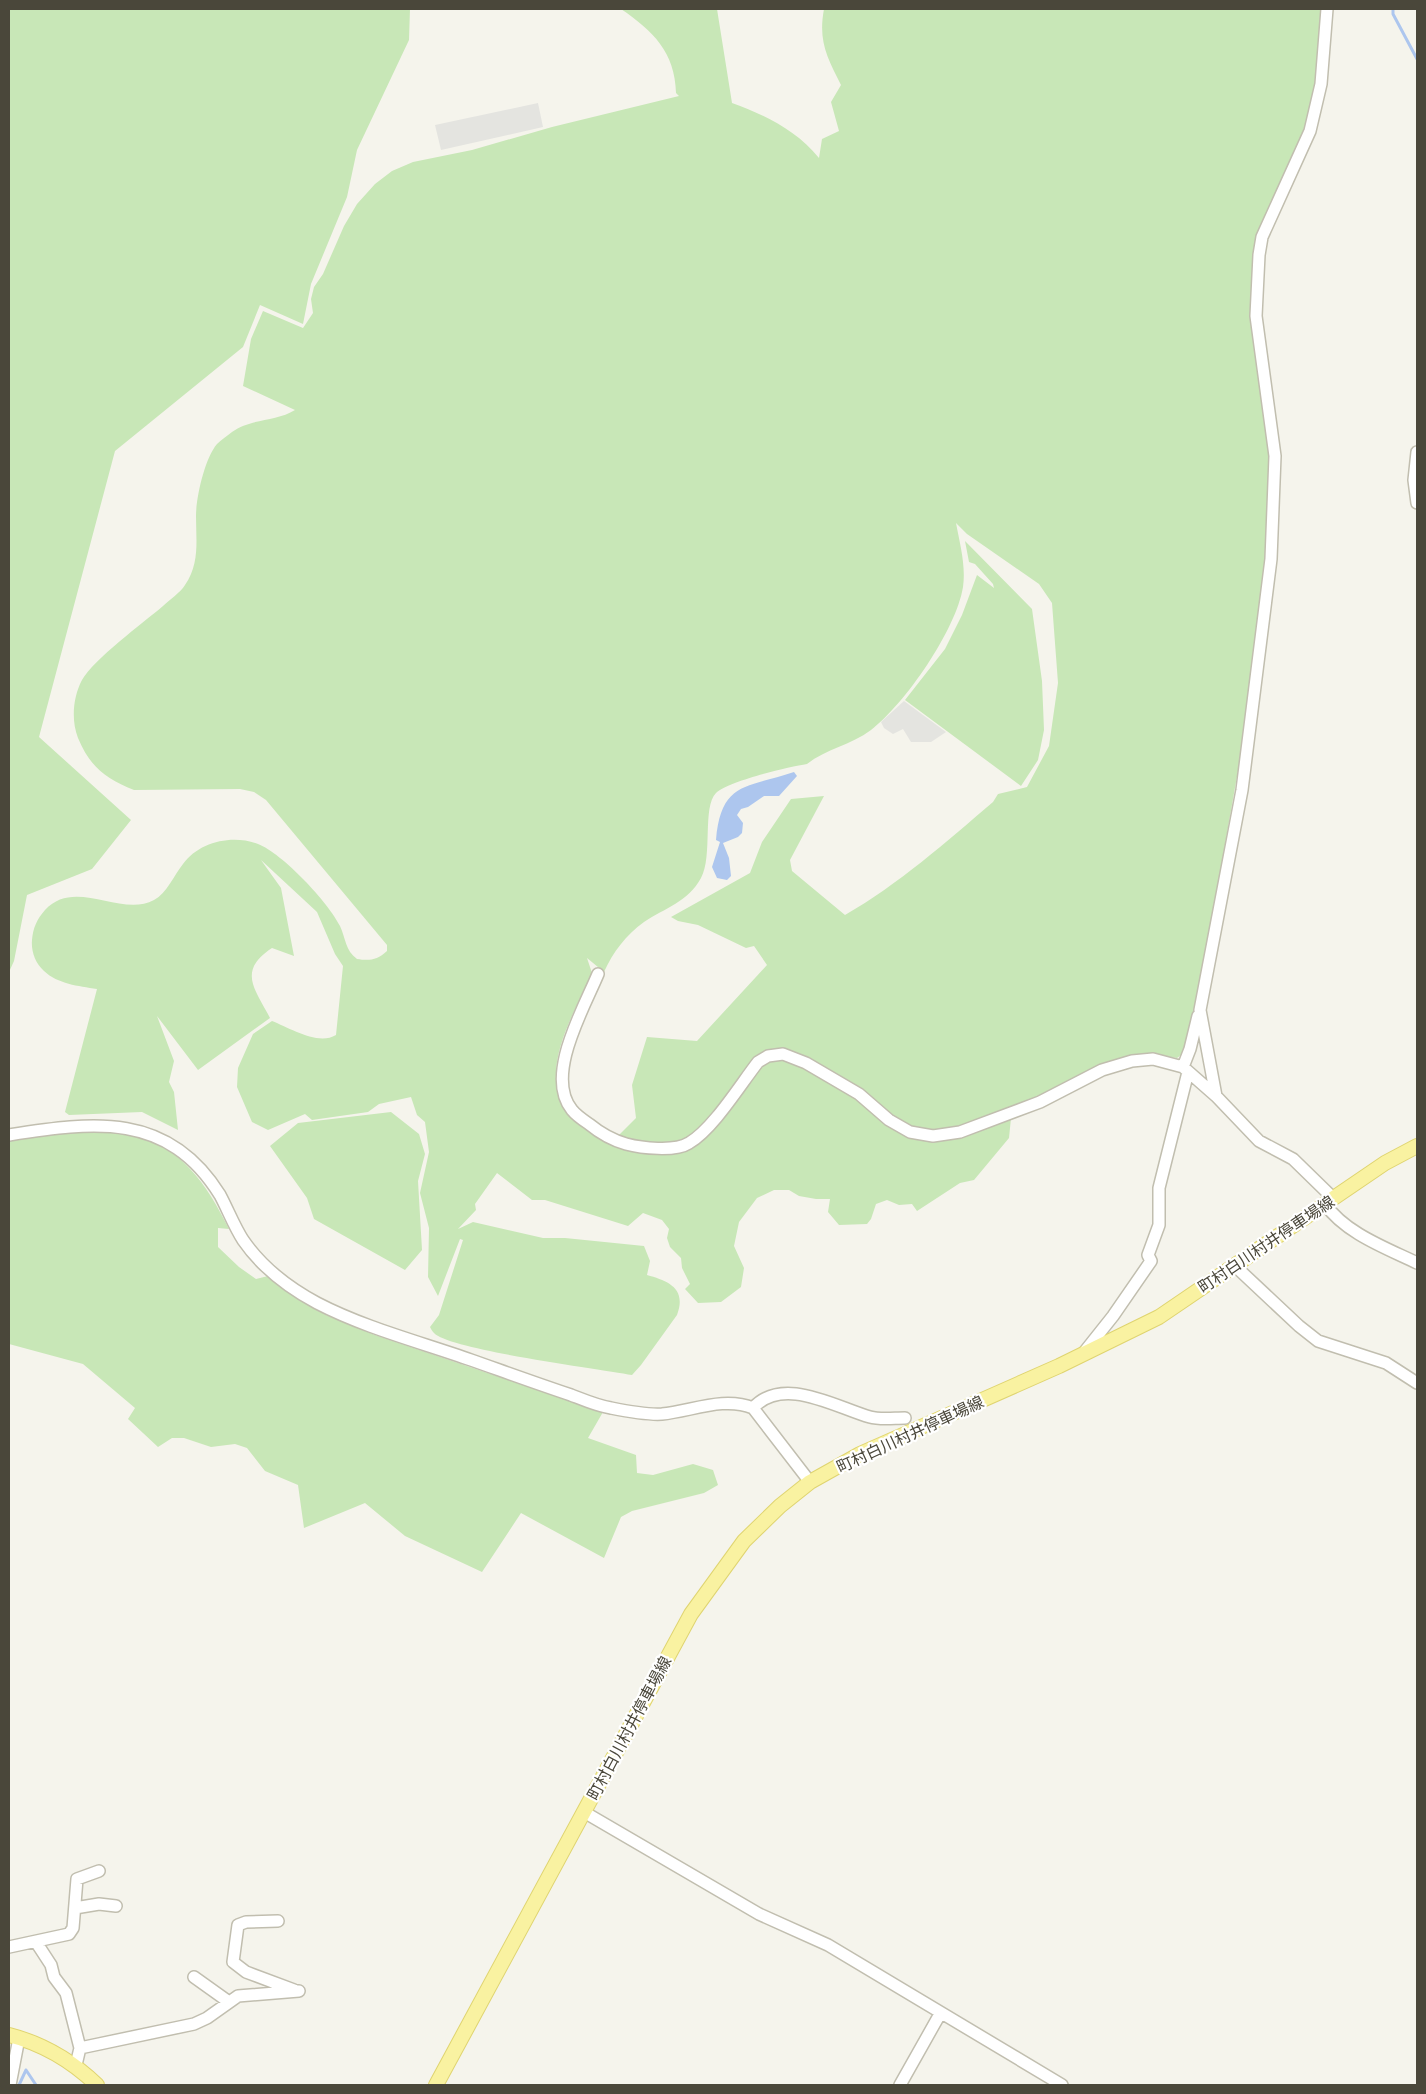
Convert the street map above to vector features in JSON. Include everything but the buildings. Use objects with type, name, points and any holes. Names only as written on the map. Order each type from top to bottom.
[{"type":"main road","name":"町村白川村井停車場線","points":[[436,2085],[669,1654],[706,1592],[744,1541],[780,1506],[810,1482],[860,1454],[1082,1355],[1159,1316],[1385,1163],[1417,1146]]},
{"type":"main road","points":[[14,2036],[55,2052],[76,2065],[97,2085]]},
{"type":"street","points":[[1082,1355],[1113,1316],[1151,1261],[1148,1256],[1159,1226],[1159,1188],[1200,1010],[1242,790],[1271,559],[1275,456],[1256,316],[1259,255],[1262,237],[1310,131],[1321,84],[1327,9]]},
{"type":"street","points":[[1417,452],[1414,480],[1417,503]]},
{"type":"street","points":[[598,974],[564,1055],[562,1086],[570,1109],[582,1119],[598,1132],[636,1147],[662,1148],[688,1144],[707,1128],[758,1062],[768,1056],[783,1054],[806,1063],[858,1094],[889,1120],[910,1132],[933,1136],[960,1132],[1040,1102],[1102,1070],[1132,1061],[1153,1059],[1186,1069],[1216,1096],[1260,1141],[1293,1159],[1329,1201],[1343,1222],[1384,1247],[1417,1263]]},
{"type":"street","points":[[1200,1010],[1216,1096]]},
{"type":"street","points":[[9,1135],[102,1124],[135,1129],[166,1143],[185,1155],[202,1171],[220,1195],[242,1239],[255,1256],[293,1289],[314,1301],[367,1325],[610,1408],[659,1414],[739,1402],[753,1408],[810,1482]]},
{"type":"street","points":[[1235,1266],[1298,1326],[1318,1341],[1386,1363],[1417,1383]]},
{"type":"street","points":[[753,1408],[762,1398],[774,1394],[808,1396],[872,1418],[905,1418]]},
{"type":"street","points":[[584,1812],[759,1914],[828,1945],[940,2014],[1062,2085]]},
{"type":"street","points":[[9,1947],[69,1934],[73,1928],[77,1879],[99,1871]]},
{"type":"street","points":[[75,1908],[98,1904],[116,1906]]},
{"type":"street","points":[[80,2048],[194,2024],[238,1996],[298,1991],[246,1972],[233,1962],[238,1925],[246,1922],[278,1920]]},
{"type":"street","points":[[36,1942],[51,1965],[54,1977],[66,1994],[80,2048],[76,2065]]},
{"type":"street","points":[[194,1977],[229,2002]]},
{"type":"street","points":[[900,2085],[940,2014]]},
{"type":"street","points":[[10,2085],[14,2036]]},
{"type":"green space","points":[[9,9],[410,9],[409,40],[357,150],[347,197],[311,284],[303,324],[260,305],[243,347],[115,451],[39,737],[131,820],[92,869],[27,895],[14,961],[9,972]]},
{"type":"green space","points":[[621,9],[717,9],[732,103],[779,124],[800,139],[819,158],[822,139],[839,131],[831,102],[841,85],[823,40],[822,20],[824,9],[1321,9],[1321,50],[1308,119],[1255,242],[1250,319],[1269,451],[1265,573],[1248,714],[1195,1017],[1186,1048],[1177,1058],[1158,1055],[1012,1108],[1009,1138],[974,1180],[960,1183],[917,1211],[912,1204],[899,1205],[887,1200],[876,1204],[871,1219],[867,1224],[839,1225],[828,1212],[830,1199],[799,1196],[789,1190],[774,1190],[757,1198],[739,1222],[734,1246],[744,1268],[741,1287],[721,1302],[698,1303],[685,1289],[690,1284],[682,1268],[681,1258],[670,1247],[667,1238],[669,1229],[662,1220],[643,1213],[628,1226],[545,1200],[532,1200],[497,1173],[475,1204],[476,1210],[458,1229],[473,1222],[543,1238],[565,1238],[644,1246],[650,1261],[647,1275],[662,1280],[674,1287],[679,1298],[677,1315],[632,1375],[560,1364],[467,1346],[446,1339],[433,1332],[430,1327],[439,1315],[463,1240],[460,1239],[438,1296],[428,1277],[429,1228],[420,1193],[429,1152],[425,1122],[417,1115],[411,1097],[379,1104],[368,1112],[312,1120],[305,1114],[268,1130],[252,1122],[237,1087],[238,1068],[253,1034],[272,1021],[313,1037],[329,1038],[336,1035],[343,966],[335,954],[317,912],[261,860],[281,888],[294,956],[272,948],[261,956],[252,973],[252,981],[270,1018],[198,1070],[157,1016],[174,1061],[169,1082],[174,1092],[178,1130],[142,1112],[69,1115],[65,1112],[97,989],[69,984],[50,975],[36,961],[32,944],[33,932],[38,920],[45,910],[57,901],[70,897],[84,897],[127,905],[141,904],[154,900],[167,888],[190,856],[198,850],[217,842],[238,840],[258,844],[268,849],[292,868],[316,892],[334,916],[348,948],[357,959],[373,959],[387,951],[387,945],[266,800],[254,792],[240,789],[134,790],[100,771],[88,757],[78,738],[74,724],[77,694],[82,680],[88,671],[178,593],[190,577],[196,551],[196,508],[199,489],[209,458],[217,444],[232,432],[247,424],[280,417],[295,410],[243,386],[251,339],[263,311],[303,328],[313,313],[311,299],[314,287],[323,274],[344,226],[357,204],[375,184],[392,171],[413,162],[472,150],[552,127],[679,96],[676,93],[675,79],[667,54],[652,34]],"holes":[[[956,523],[967,534],[1039,584],[1052,603],[1058,683],[1049,746],[1027,787],[998,794],[993,802],[922,862],[884,890],[845,915],[792,871],[790,860],[824,796],[791,799],[762,842],[750,873],[671,917],[678,921],[698,925],[746,948],[754,946],[767,965],[697,1041],[647,1037],[632,1085],[636,1118],[610,1144],[591,1133],[573,1119],[564,1108],[558,1092],[556,1075],[563,1039],[592,973],[587,958],[604,972],[616,951],[631,932],[644,922],[676,904],[696,886],[705,869],[709,809],[716,793],[745,779],[807,764],[822,754],[855,740],[871,730],[899,703],[927,665],[950,624],[963,587],[964,571]]]},
{"type":"green space","points":[[965,541],[1032,609],[1042,681],[1044,730],[1038,760],[1021,786],[905,700],[945,649],[962,615],[977,575],[994,588],[993,584],[975,564],[969,562]]},
{"type":"green space","points":[[391,1112],[419,1134],[425,1154],[418,1181],[422,1250],[405,1270],[314,1219],[307,1198],[270,1146],[298,1123]]},
{"type":"green space","points":[[96,1130],[123,1131],[145,1138],[177,1156],[190,1168],[211,1196],[229,1229],[218,1228],[218,1247],[239,1267],[256,1279],[268,1276],[326,1315],[375,1335],[603,1412],[588,1438],[636,1455],[637,1473],[653,1475],[693,1464],[713,1470],[718,1485],[704,1493],[632,1511],[621,1517],[604,1558],[521,1513],[482,1572],[405,1536],[365,1503],[304,1528],[298,1485],[265,1471],[247,1448],[235,1444],[211,1447],[184,1438],[172,1438],[158,1447],[128,1419],[135,1408],[83,1364],[9,1344],[9,1140]]},
{"type":"shaded area","points":[[538,103],[543,127],[441,150],[435,125]]},
{"type":"shaded area","points":[[904,701],[946,732],[931,742],[911,742],[903,729],[893,734],[884,728],[881,722]]},
{"type":"water","points":[[794,772],[797,776],[779,796],[764,796],[748,807],[741,809],[737,815],[743,823],[742,833],[738,837],[723,843],[729,858],[731,876],[727,880],[717,878],[712,867],[720,842],[716,840],[719,821],[730,797],[750,785]]},
{"type":"waterway","points":[[1393,9],[1393,14],[1417,59]]},
{"type":"waterway","points":[[26,2070],[36,2085]]},
{"type":"waterway","points":[[19,2085],[26,2070]]}]
